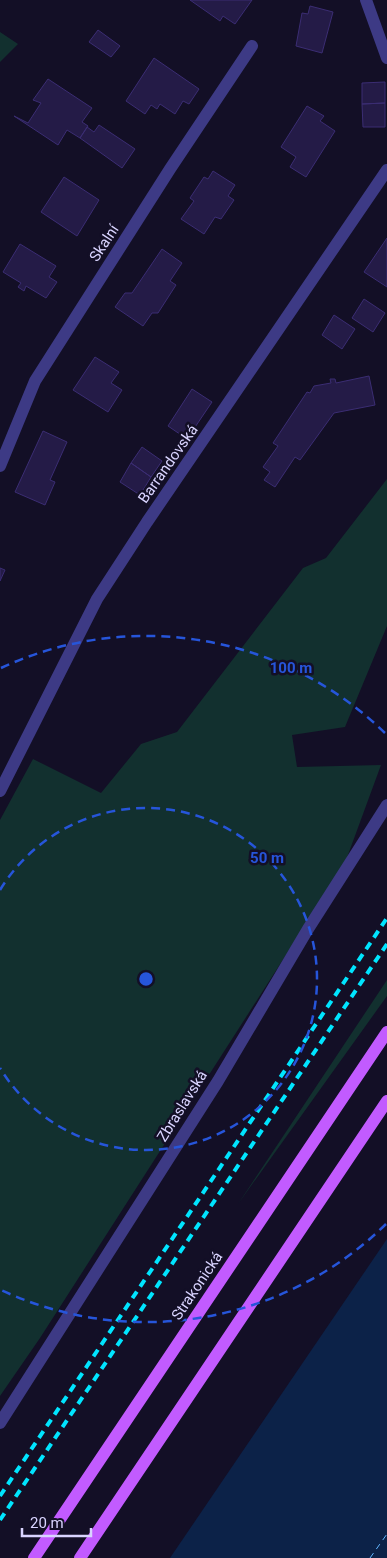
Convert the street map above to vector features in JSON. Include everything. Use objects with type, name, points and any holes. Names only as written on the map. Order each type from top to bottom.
[{"type":"main road","name":"Strakonická","points":[[34,1558],[387,1032]]},
{"type":"main road","points":[[80,1558],[387,1100]]},
{"type":"street","points":[[366,0],[387,58]]},
{"type":"street","name":"Skalní","points":[[0,466],[35,381],[170,169],[252,46]]},
{"type":"street","name":"Barrandovská","points":[[0,791],[97,600],[147,522],[387,170]]},
{"type":"street","name":"Zbraslavská","points":[[0,1422],[218,1081],[308,929],[387,805]]},
{"type":"green space","points":[[0,32],[18,44],[0,62]]},
{"type":"green space","points":[[387,479],[387,626],[345,727],[292,735],[297,767],[381,765],[345,863],[40,1338],[0,1396],[0,820],[33,759],[101,793],[141,744],[177,732],[303,568],[326,558]]},
{"type":"green space","points":[[387,980],[387,996],[238,1204]]},
{"type":"water","points":[[387,1239],[387,1558],[170,1558]]},
{"type":"building","points":[[190,0],[252,0],[235,24],[223,16],[220,21]]},
{"type":"building","points":[[310,6],[333,12],[322,53],[296,46],[302,13],[308,14]]},
{"type":"building","points":[[98,30],[120,46],[111,57],[89,42]]},
{"type":"building","points":[[154,58],[199,89],[189,104],[183,101],[175,114],[160,104],[157,109],[151,105],[145,114],[126,101]]},
{"type":"building","points":[[48,79],[92,108],[82,122],[88,126],[80,138],[67,130],[58,145],[14,116],[28,123],[41,103],[33,100]]},
{"type":"building","points":[[385,82],[385,103],[362,104],[362,83]]},
{"type":"building","points":[[385,103],[385,127],[363,127],[362,104]]},
{"type":"building","points":[[307,106],[324,116],[320,121],[335,131],[306,177],[290,167],[296,157],[281,147]]},
{"type":"building","points":[[99,125],[135,149],[122,168],[80,138],[87,127],[94,132]]},
{"type":"building","points":[[213,171],[235,185],[228,196],[234,200],[221,219],[215,217],[204,234],[181,219],[194,201],[190,198],[204,177],[208,179]]},
{"type":"building","points":[[64,177],[99,200],[77,236],[41,212]]},
{"type":"building","points":[[387,238],[387,287],[364,272]]},
{"type":"building","points":[[20,244],[56,266],[49,277],[57,282],[46,298],[26,286],[24,291],[18,287],[21,283],[3,272]]},
{"type":"building","points":[[162,249],[182,263],[170,281],[176,285],[158,313],[152,313],[143,326],[115,307],[125,293],[132,293]]},
{"type":"building","points":[[364,299],[385,313],[373,332],[352,318]]},
{"type":"building","points":[[334,315],[355,329],[342,349],[322,335]]},
{"type":"building","points":[[95,357],[119,372],[111,383],[122,390],[108,412],[73,390]]},
{"type":"building","points":[[369,376],[375,405],[334,413],[300,460],[295,457],[275,487],[264,480],[270,472],[263,467],[278,446],[273,443],[307,392],[310,393],[314,386],[331,383],[330,379],[335,379],[336,383]]},
{"type":"building","points":[[192,389],[212,402],[187,439],[168,426]]},
{"type":"building","points":[[43,431],[67,442],[50,480],[55,482],[45,505],[15,492]]},
{"type":"building","points":[[142,447],[162,461],[151,477],[131,463]]},
{"type":"building","points":[[131,463],[151,477],[140,495],[120,482]]},
{"type":"building","points":[[0,568],[5,570],[0,581]]},
{"type":"ferry route","points":[[370,1558],[387,1534]]},
{"type":"railway","points":[[0,1496],[387,918]]},
{"type":"railway","points":[[0,1520],[387,944]]}]
